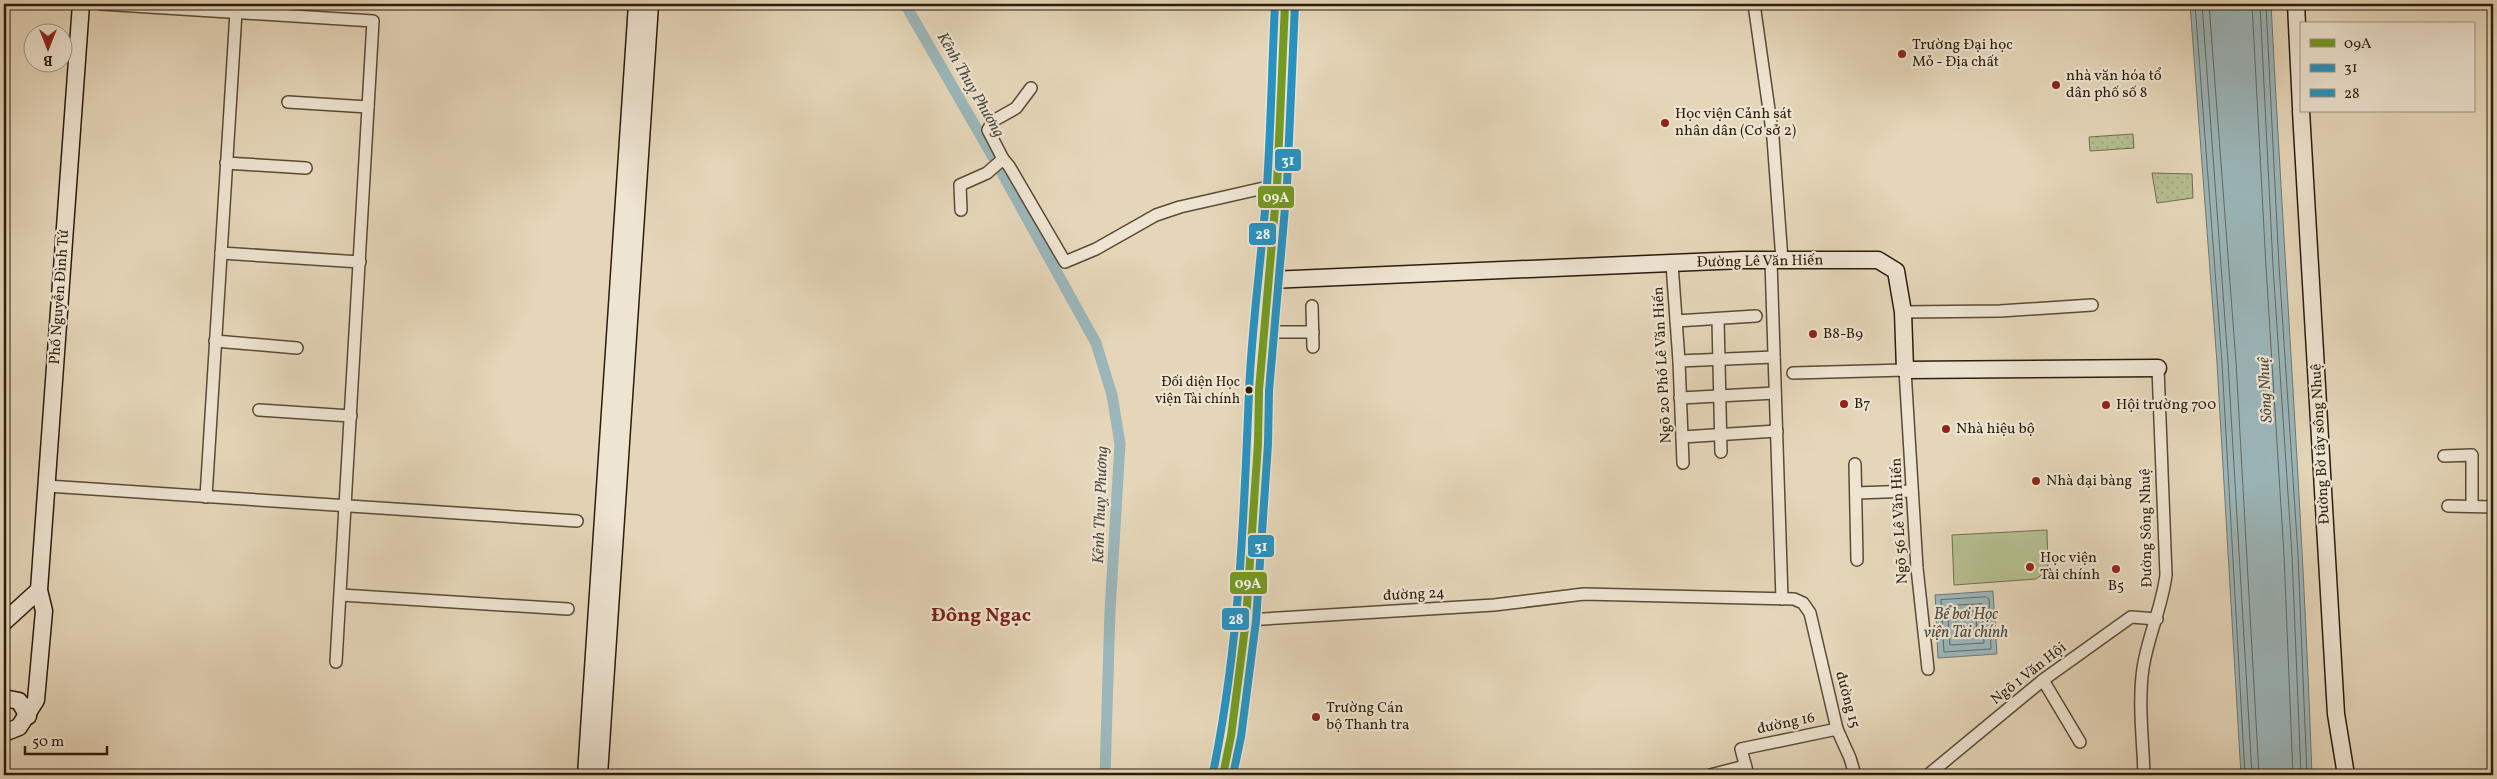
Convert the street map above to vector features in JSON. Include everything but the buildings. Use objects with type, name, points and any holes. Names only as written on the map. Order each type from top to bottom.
[{"type":"street","name":"Phố Nguyễn Đình Tứ","points":[[28,716],[36,700],[44,611],[39,590],[81,4]]},
{"type":"street","points":[[101,4],[373,21],[342,595],[336,662]]},
{"type":"street","points":[[586,775],[637,4]]},
{"type":"street","points":[[599,775],[650,4]]},
{"type":"street","points":[[1223,775],[1231,736],[1246,620],[1264,332],[1278,185],[1285,4]]},
{"type":"street","points":[[1754,4],[1772,130],[1777,261],[1774,357],[1782,599]]},
{"type":"street","points":[[2296,4],[2300,86]]},
{"type":"street","points":[[206,497],[236,12]]},
{"type":"street","points":[[1031,88],[1016,108],[993,121],[988,130],[1003,159],[1010,166],[1065,262],[1096,249],[1156,215],[1189,204],[1278,185]]},
{"type":"street","points":[[288,102],[368,107]]},
{"type":"street","name":"Đường Bờ tây sông Nhuệ","points":[[2301,112],[2336,714],[2346,775]]},
{"type":"street","points":[[961,210],[960,185],[991,171],[1003,159]]},
{"type":"street","points":[[226,163],[306,168]]},
{"type":"street","points":[[220,254],[360,262]]},
{"type":"street","name":"Đường Lê Văn Hiến","points":[[1268,280],[1672,264],[1878,260],[1896,271],[1903,312],[1905,370]]},
{"type":"street","name":"Ngõ 20 Phố Lê Văn Hiến","points":[[1672,264],[1679,361],[1683,463]]},
{"type":"street","points":[[1903,312],[2000,310],[2092,305]]},
{"type":"street","points":[[1312,306],[1313,347]]},
{"type":"street","points":[[1676,321],[1756,316]]},
{"type":"street","points":[[1718,319],[1722,452]]},
{"type":"street","points":[[1264,332],[1313,332]]},
{"type":"street","points":[[215,341],[297,348]]},
{"type":"street","points":[[1679,361],[1774,357]]},
{"type":"street","points":[[1793,373],[2158,368]]},
{"type":"street","name":"Đường Sông Nhuệ","points":[[2144,775],[2141,707],[2143,670],[2146,650],[2163,598],[2166,575],[2158,368]]},
{"type":"street","name":"Ngõ 56 Lê Văn Hiến","points":[[1905,370],[1920,606],[1928,669]]},
{"type":"street","points":[[1680,398],[1775,393]]},
{"type":"street","points":[[259,410],[351,416]]},
{"type":"street","points":[[1682,437],[1776,431]]},
{"type":"street","points":[[2444,456],[2472,455],[2472,506]]},
{"type":"street","points":[[1855,464],[1857,560]]},
{"type":"street","points":[[47,486],[577,521]]},
{"type":"street","points":[[1856,493],[1912,491]]},
{"type":"street","points":[[2448,506],[2493,507]]},
{"type":"street","points":[[4,622],[39,590]]},
{"type":"street","name":"đường 24","points":[[1246,620],[1494,605],[1584,594],[1782,599]]},
{"type":"street","points":[[342,595],[568,609]]},
{"type":"street","name":"đường 15","points":[[1782,599],[1794,599],[1803,603],[1810,613],[1837,729],[1851,774]]},
{"type":"street","name":"Ngõ 1 Văn Hội","points":[[1928,775],[2043,680],[2131,617],[2157,619]]},
{"type":"street","points":[[2043,680],[2080,742]]},
{"type":"street","points":[[4,698],[18,701],[28,716],[19,727],[4,733]]},
{"type":"street","name":"đường 16","points":[[1746,771],[1741,749],[1837,729]]},
{"type":"street","points":[[1710,775],[1746,771]]},
{"type":"green space","points":[[2133,134],[2134,148],[2090,151],[2089,137]]},
{"type":"green space","points":[[2152,173],[2192,174],[2193,198],[2157,203]]},
{"type":"green space","points":[[2047,530],[2048,573],[2036,579],[1954,585],[1952,535]]},
{"type":"water","name":"Sông Nhuệ","points":[[2190,4],[2271,4],[2312,775],[2241,775],[2217,363]]},
{"type":"water","name":"Bể bơi Học viện Tài chính","points":[[1993,591],[1997,654],[1938,658],[1935,595]]},
{"type":"waterway","name":"Kênh Thuỵ Phương","points":[[905,4],[993,157]]},
{"type":"waterway","name":"Kênh Thuỵ Phương","points":[[1002,173],[1096,343],[1112,395],[1120,444],[1110,611],[1105,775]]},
{"type":"transit line","name":"28","points":[[1213,773],[1229,678],[1239,583],[1250,365],[1270,140],[1275,4]]},
{"type":"transit line","name":"09A","points":[[1223,775],[1231,736],[1246,620],[1258,443],[1259,390],[1277,185],[1285,4]]},
{"type":"transit line","name":"31","points":[[1233,775],[1241,737],[1256,621],[1268,444],[1269,391],[1287,185],[1295,4]]},
{"type":"place","name":"Trường Đại học Mỏ - Địa chất","points":[[1902,54]]},
{"type":"place","name":"nhà văn hóa tổ dân phố số 8","points":[[2056,85]]},
{"type":"place","name":"Học viện Cảnh sát nhân dân (Cơ sở 2)","points":[[1665,123]]},
{"type":"place","name":"B8-B9","points":[[1813,334]]},
{"type":"place","name":"Đối diện Học viện Tài chính","points":[[1249,390]]},
{"type":"place","name":"B7","points":[[1844,404]]},
{"type":"place","name":"Hội trường 700","points":[[2106,405]]},
{"type":"place","name":"Nhà hiệu bộ","points":[[1946,429]]},
{"type":"place","name":"Nhà đại bàng","points":[[2036,481]]},
{"type":"place","name":"Học viện Tài chính","points":[[2030,567]]},
{"type":"place","name":"B5","points":[[2116,569]]},
{"type":"place","name":"Trường Cán bộ Thanh tra","points":[[1316,717]]},
{"type":"district","name":"Đông Ngạc","points":[[981,616]]}]
